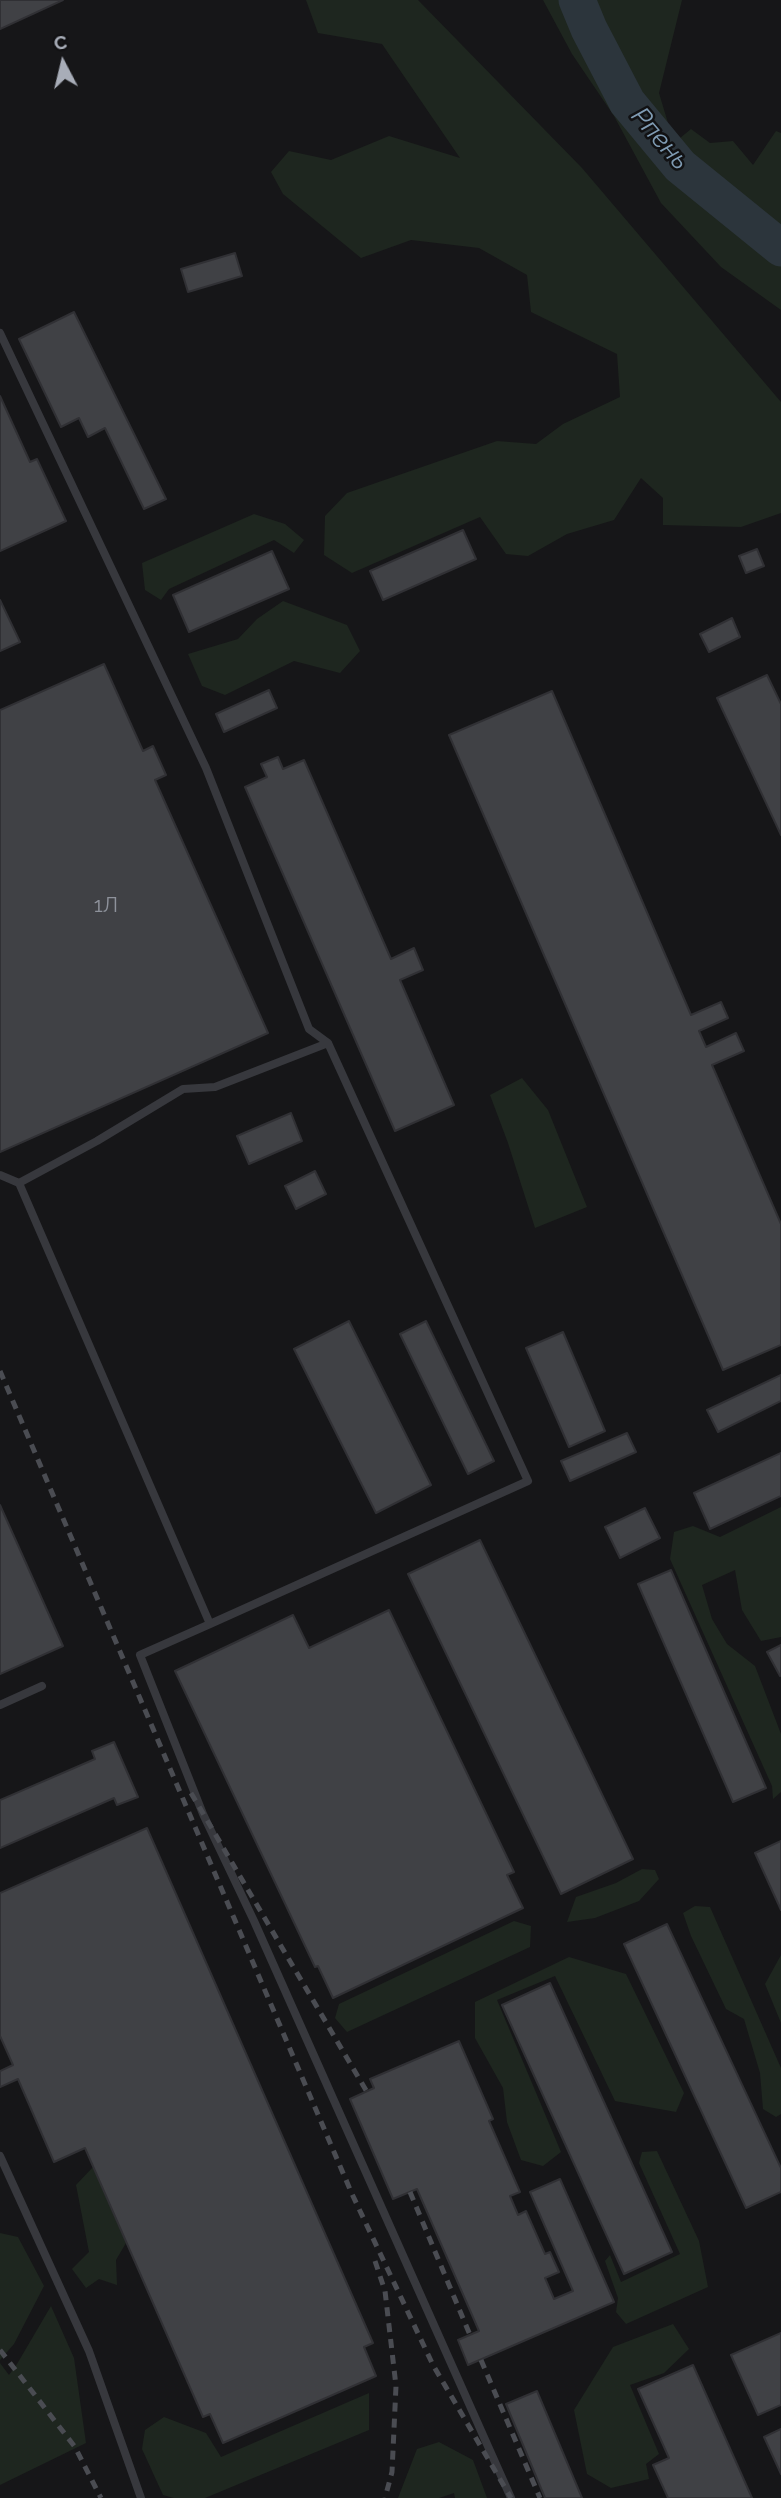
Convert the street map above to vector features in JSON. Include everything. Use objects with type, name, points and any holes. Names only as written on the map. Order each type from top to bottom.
[{"type":"lane","points":[[0,333],[206,768],[309,1029],[328,1043],[528,1481],[140,1655],[203,1814],[254,1922],[511,2498]]},
{"type":"lane","points":[[19,1183],[97,1141],[183,1089],[215,1087],[328,1043]]},
{"type":"lane","points":[[0,1175],[19,1183],[210,1624]]},
{"type":"lane","points":[[0,1705],[42,1686]]},
{"type":"lane","points":[[0,2156],[89,2351],[141,2498]]},
{"type":"shaded area","points":[[306,0],[418,0],[582,168],[781,402],[781,513],[741,527],[663,525],[663,498],[641,478],[614,520],[567,534],[528,556],[506,554],[480,517],[352,573],[324,555],[325,516],[347,493],[497,441],[536,444],[563,424],[620,397],[617,354],[531,312],[527,275],[479,248],[411,240],[361,258],[283,194],[271,172],[289,151],[331,160],[389,136],[460,158],[382,44],[318,33]]},
{"type":"shaded area","points":[[543,0],[682,0],[659,93],[674,143],[691,129],[710,143],[733,141],[753,165],[776,131],[781,133],[781,310],[721,267],[661,203],[614,116],[572,54]]},
{"type":"shaded area","points":[[254,514],[285,524],[304,540],[294,553],[274,540],[169,589],[161,600],[145,590],[142,563]]},
{"type":"shaded area","points":[[283,601],[347,625],[360,651],[340,673],[294,661],[225,695],[202,686],[188,654],[238,639],[257,619]]},
{"type":"shaded area","points":[[522,1078],[548,1110],[587,1207],[535,1228],[490,1095]]},
{"type":"shaded area","points":[[781,1507],[781,1637],[761,1641],[742,1610],[735,1570],[702,1585],[712,1619],[727,1644],[755,1666],[781,1734],[781,1792],[773,1799],[772,1786],[670,1559],[674,1532],[693,1526],[720,1537]]},
{"type":"shaded area","points":[[642,1869],[655,1870],[659,1879],[639,1901],[595,1918],[567,1922],[576,1897],[616,1883]]},
{"type":"shaded area","points":[[695,1906],[710,1907],[781,2068],[781,2114],[776,2117],[763,2109],[760,2073],[744,2019],[726,2009],[691,1936],[683,1913]]},
{"type":"shaded area","points":[[514,1921],[531,1926],[530,1947],[347,2032],[335,2018],[339,2004]]},
{"type":"shaded area","points":[[781,1955],[781,2023],[765,1984]]},
{"type":"shaded area","points":[[569,1957],[626,1974],[684,2093],[676,2112],[615,2101],[555,1976],[497,2000],[561,2152],[543,2166],[521,2160],[507,2122],[503,2088],[475,2038],[475,2002]]},
{"type":"shaded area","points":[[657,2151],[699,2241],[708,2287],[626,2324],[616,2312],[618,2298],[605,2261],[610,2255],[621,2282],[680,2254],[639,2163],[642,2152]]},
{"type":"shaded area","points":[[93,2167],[126,2243],[116,2260],[117,2285],[99,2279],[86,2288],[72,2269],[89,2252],[76,2185]]},
{"type":"shaded area","points":[[0,2233],[18,2237],[44,2286],[14,2344],[0,2360]]},
{"type":"shaded area","points":[[51,2306],[74,2358],[86,2443],[0,2485],[0,2363],[9,2375]]},
{"type":"shaded area","points":[[673,2324],[689,2349],[664,2373],[630,2385],[659,2454],[646,2464],[649,2479],[611,2488],[587,2474],[574,2410],[613,2347]]},
{"type":"shaded area","points":[[369,2393],[369,2430],[205,2498],[174,2498],[163,2495],[142,2449],[145,2430],[164,2417],[206,2433],[221,2457]]},
{"type":"shaded area","points":[[439,2442],[473,2460],[487,2498],[455,2498],[454,2493],[439,2498],[398,2498],[417,2449]]},
{"type":"building","points":[[0,0],[63,0],[0,29]]},
{"type":"building","points":[[235,253],[242,276],[188,292],[181,269]]},
{"type":"building","points":[[74,312],[166,499],[144,509],[105,428],[88,437],[79,418],[61,427],[19,339]]},
{"type":"building","points":[[0,396],[30,462],[37,459],[66,521],[0,551]]},
{"type":"building","points":[[463,530],[476,559],[383,600],[370,571]]},
{"type":"building","points":[[757,549],[764,566],[746,573],[739,556]]},
{"type":"building","points":[[272,551],[289,589],[189,632],[173,595]]},
{"type":"building","points":[[0,600],[20,642],[0,651]]},
{"type":"building","points":[[732,618],[740,637],[709,652],[700,634]]},
{"type":"building","points":[[104,664],[143,751],[153,746],[166,775],[155,780],[268,1033],[0,1152],[0,710]]},
{"type":"building","points":[[767,675],[781,704],[781,835],[717,698]]},
{"type":"building","points":[[269,690],[277,708],[224,732],[216,714]]},
{"type":"building","points":[[552,691],[691,1015],[721,1002],[728,1018],[699,1031],[706,1047],[736,1033],[744,1051],[712,1065],[781,1224],[781,1345],[723,1370],[449,735]]},
{"type":"building","points":[[278,757],[283,769],[304,760],[391,959],[414,948],[423,970],[400,980],[454,1105],[395,1131],[245,787],[267,777],[261,764]]},
{"type":"building","points":[[291,1113],[302,1141],[249,1164],[237,1136]]},
{"type":"building","points":[[315,1171],[326,1194],[296,1209],[285,1186]]},
{"type":"building","points":[[349,1321],[431,1485],[376,1513],[294,1349]]},
{"type":"building","points":[[426,1321],[494,1461],[468,1474],[400,1334]]},
{"type":"building","points":[[563,1332],[605,1431],[569,1447],[526,1348]]},
{"type":"building","points":[[781,1375],[781,1401],[718,1432],[707,1410]]},
{"type":"building","points":[[627,1433],[636,1452],[570,1481],[561,1461]]},
{"type":"building","points":[[781,1453],[781,1496],[710,1529],[694,1493]]},
{"type":"building","points":[[0,1505],[63,1646],[0,1674]]},
{"type":"building","points":[[645,1508],[660,1538],[620,1558],[605,1527]]},
{"type":"building","points":[[480,1540],[633,1859],[561,1894],[408,1574]]},
{"type":"building","points":[[671,1570],[766,1788],[733,1802],[638,1584]]},
{"type":"building","points":[[389,1610],[514,1872],[507,1875],[523,1908],[333,1998],[318,1966],[315,1967],[175,1671],[293,1615],[309,1648]]},
{"type":"building","points":[[781,1645],[781,1675],[780,1676],[767,1652]]},
{"type":"building","points":[[114,1742],[138,1797],[117,1805],[114,1798],[0,1848],[0,1800],[95,1759],[92,1751]]},
{"type":"building","points":[[147,1828],[373,2343],[364,2347],[376,2376],[223,2443],[210,2414],[203,2417],[85,2148],[54,2162],[18,2079],[0,2087],[0,2071],[13,2065],[0,2036],[0,1893]]},
{"type":"building","points":[[781,1841],[781,1910],[755,1853]]},
{"type":"building","points":[[667,1924],[781,2168],[781,2192],[746,2208],[624,1944]]},
{"type":"building","points":[[550,1983],[672,2252],[624,2274],[502,2005]]},
{"type":"building","points":[[459,2041],[493,2119],[489,2121],[520,2192],[510,2196],[518,2215],[526,2211],[545,2254],[550,2252],[559,2272],[545,2278],[554,2299],[573,2291],[530,2192],[560,2179],[614,2302],[468,2365],[458,2340],[479,2331],[417,2189],[393,2199],[350,2099],[374,2088],[370,2079]]},
{"type":"building","points":[[781,2333],[781,2405],[758,2415],[731,2355]]},
{"type":"building","points":[[693,2365],[752,2498],[668,2498],[653,2465],[669,2458],[638,2389]]},
{"type":"building","points":[[537,2391],[582,2498],[545,2498],[506,2404]]},
{"type":"building","points":[[781,2429],[781,2474],[764,2437]]},
{"type":"waterway","name":"Рпень","points":[[577,0],[627,102],[680,166],[781,248]]},
{"type":"railway","points":[[0,1371],[352,2194],[433,2365],[511,2498]]},
{"type":"railway","points":[[191,1793],[367,2092]]},
{"type":"railway","points":[[410,2192],[470,2335]]},
{"type":"railway","points":[[375,2261],[385,2291],[396,2386],[392,2472],[385,2498]]},
{"type":"railway","points":[[0,2350],[75,2447],[101,2498]]},
{"type":"railway","points":[[481,2360],[540,2498]]}]
